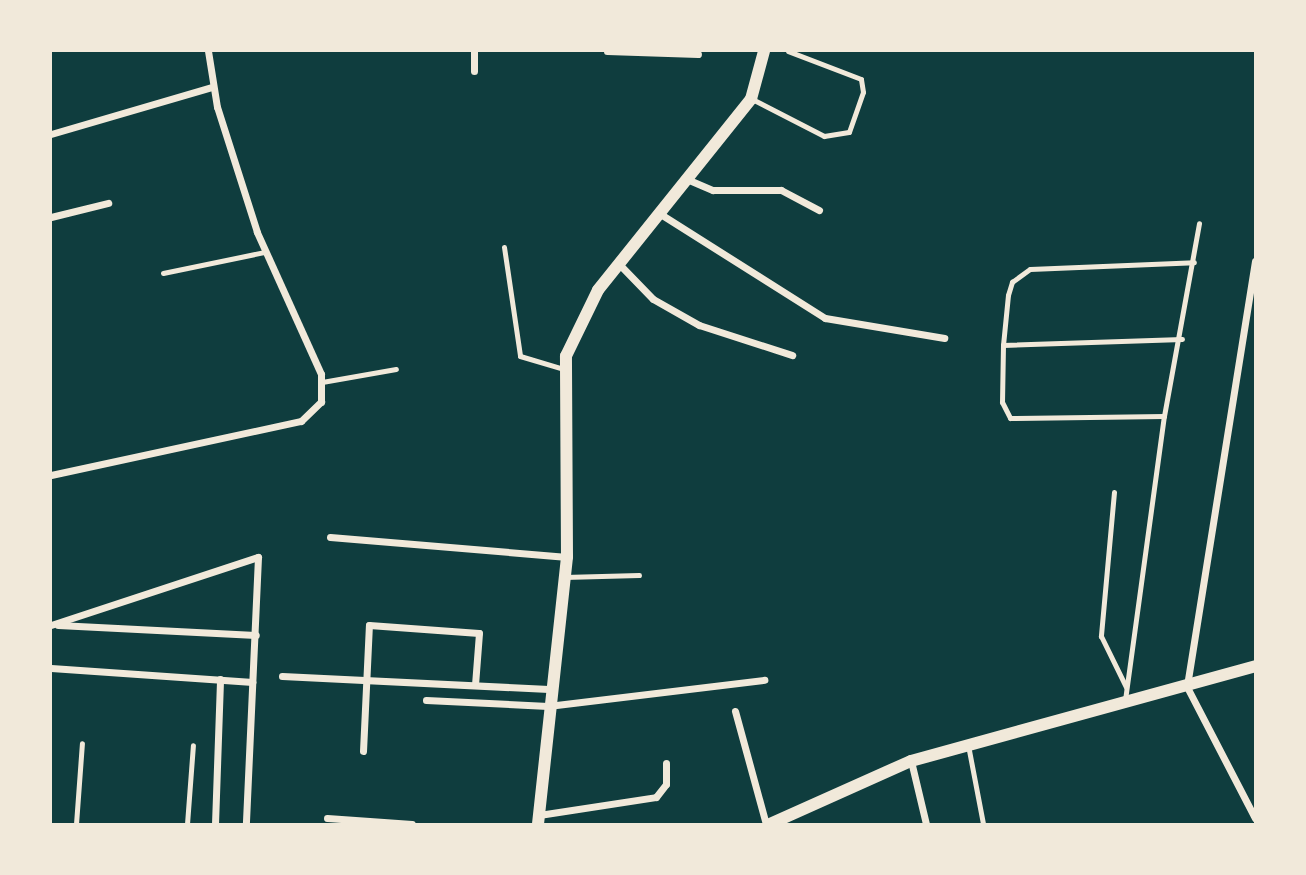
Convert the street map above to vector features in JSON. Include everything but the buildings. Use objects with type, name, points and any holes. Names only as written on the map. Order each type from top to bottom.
[{"type":"street","points":[[51,475],[301,421],[321,402],[322,382],[264,252],[212,87],[208,51]]},
{"type":"street","points":[[474,51],[474,72]]},
{"type":"street","points":[[607,51],[698,54]]},
{"type":"street","points":[[666,763],[666,784],[656,797],[538,820],[548,706],[567,557],[564,369],[580,320],[751,99],[764,51]]},
{"type":"street","points":[[51,134],[212,87]]},
{"type":"street","points":[[688,180],[713,190],[781,190],[819,209]]},
{"type":"street","points":[[51,217],[108,203]]},
{"type":"street","points":[[662,215],[825,318],[944,338]]},
{"type":"street","points":[[1255,261],[1187,687],[1255,818]]},
{"type":"street","points":[[620,265],[653,299],[698,325],[792,355]]},
{"type":"street","points":[[330,537],[567,557]]},
{"type":"street","points":[[51,625],[258,557],[246,824]]},
{"type":"street","points":[[51,625],[256,635]]},
{"type":"street","points":[[363,751],[369,625],[479,633],[475,685]]},
{"type":"street","points":[[735,711],[768,824],[911,761],[1187,687],[1255,666]]},
{"type":"street","points":[[51,668],[253,682]]},
{"type":"street","points":[[282,676],[550,689]]},
{"type":"street","points":[[215,824],[220,679]]},
{"type":"street","points":[[426,700],[548,706],[764,680]]},
{"type":"street","points":[[911,761],[926,824]]},
{"type":"street","points":[[327,818],[412,824]]},
{"type":"lane","points":[[751,99],[824,136],[849,132],[863,92],[861,79],[788,51]]},
{"type":"lane","points":[[1124,704],[1164,416],[1182,339],[1199,223]]},
{"type":"lane","points":[[504,247],[520,356],[564,369]]},
{"type":"lane","points":[[163,274],[264,252]]},
{"type":"lane","points":[[1164,416],[1010,418],[1002,402],[1003,345],[1012,282],[1030,269],[1194,262]]},
{"type":"lane","points":[[1003,345],[1182,339]]},
{"type":"lane","points":[[322,382],[396,369]]},
{"type":"lane","points":[[1114,492],[1101,636],[1104,654],[1126,687]]},
{"type":"lane","points":[[564,576],[639,575]]},
{"type":"lane","points":[[76,824],[82,743]]},
{"type":"lane","points":[[187,824],[193,745]]},
{"type":"lane","points":[[968,745],[983,824]]}]
